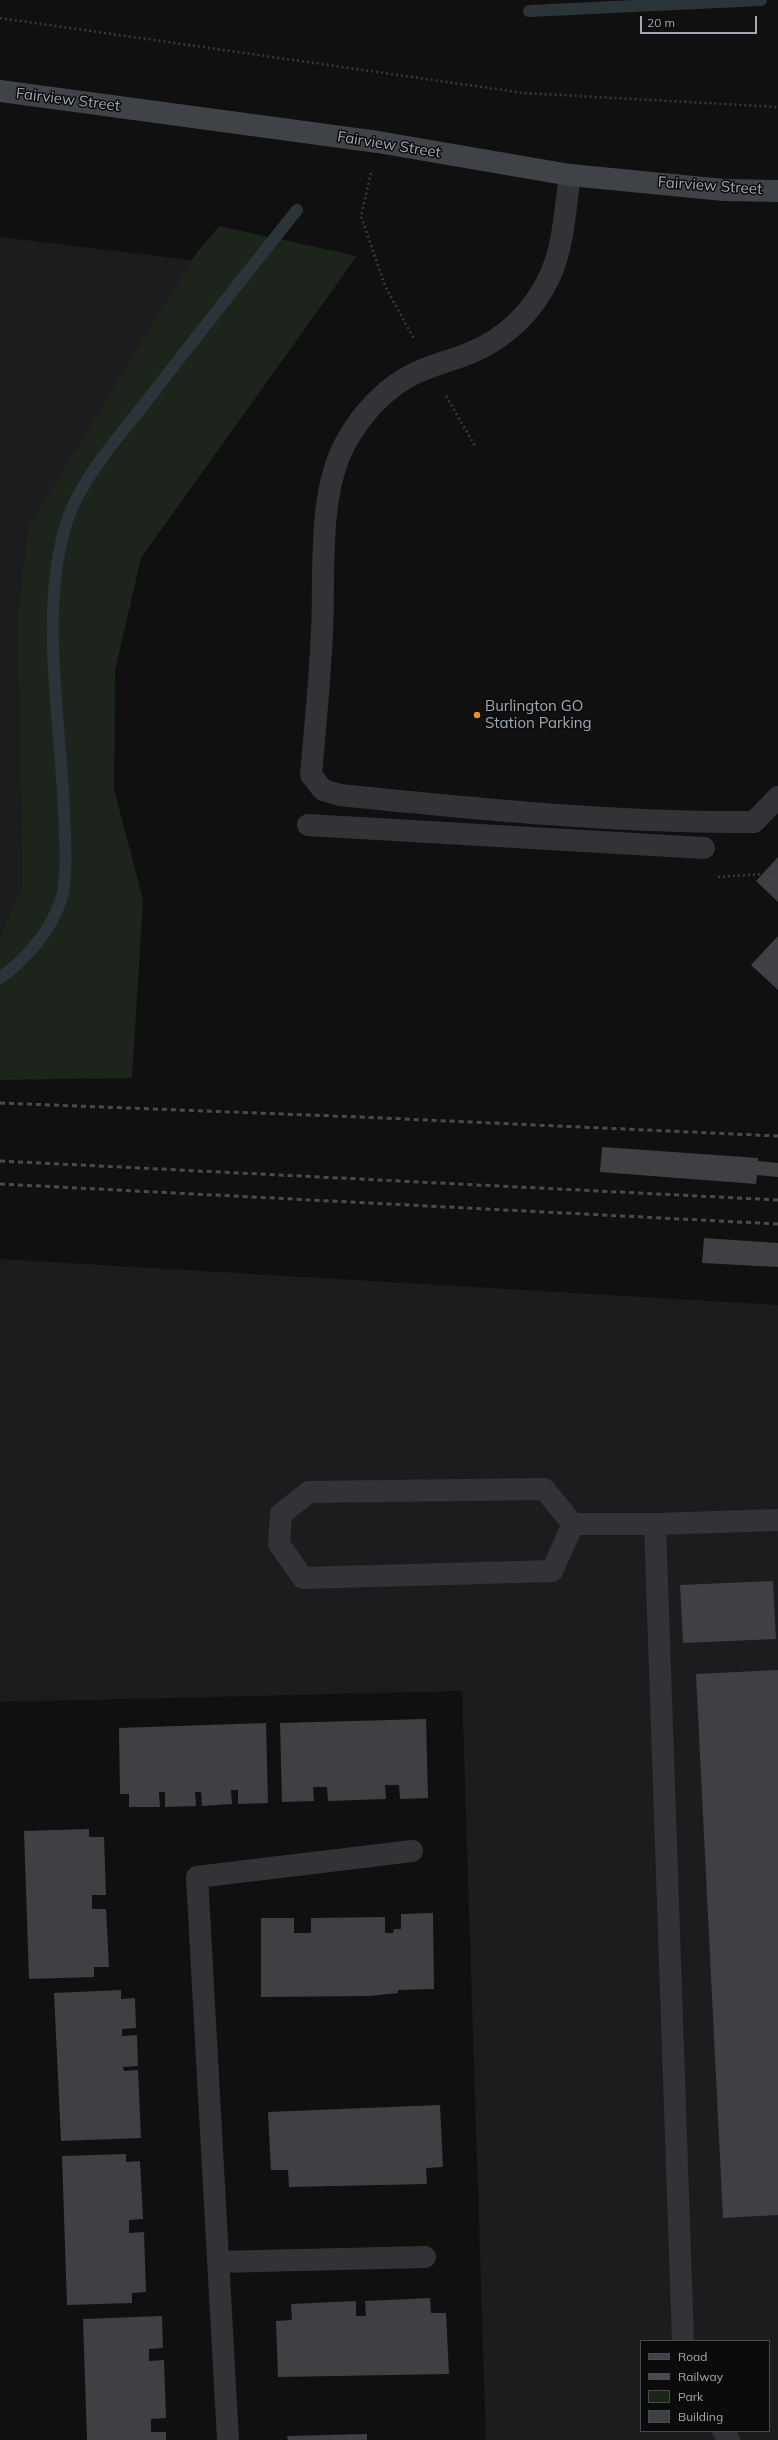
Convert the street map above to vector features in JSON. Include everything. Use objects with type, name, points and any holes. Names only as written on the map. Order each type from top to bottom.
[{"type":"main road","name":"Fairview Street","points":[[0,91],[378,142],[570,175],[724,190],[778,191]]},
{"type":"lane","points":[[570,175],[558,254],[551,274],[534,305],[510,329],[493,342],[470,353],[430,366],[406,378],[361,418],[346,443],[334,471],[327,507],[322,633],[311,775],[324,790],[340,795],[521,811],[637,818],[754,822],[778,797]]},
{"type":"lane","points":[[308,825],[704,848]]},
{"type":"lane","points":[[544,1489],[573,1524],[552,1571],[303,1578],[279,1544],[281,1514],[309,1492],[544,1489]]},
{"type":"lane","points":[[573,1524],[655,1524],[778,1520]]},
{"type":"lane","points":[[655,1524],[682,2340]]},
{"type":"lane","points":[[228,2440],[197,1877],[412,1851]]},
{"type":"lane","points":[[218,2262],[425,2257]]},
{"type":"path","points":[[0,18],[524,93],[778,107]]},
{"type":"path","points":[[378,142],[361,216],[386,286],[475,446]]},
{"type":"path","points":[[710,878],[778,873]]},
{"type":"shaded area","points":[[0,237],[191,260],[28,527],[17,617],[22,885],[0,937]]},
{"type":"shaded area","points":[[0,1259],[778,1305],[778,2440],[486,2440],[462,1691],[0,1702]]},
{"type":"green space","points":[[219,226],[357,256],[141,558],[115,671],[114,789],[143,900],[132,1078],[0,1080],[0,937],[22,885],[17,617],[28,527],[191,260]]},
{"type":"building","points":[[778,857],[778,902],[756,881]]},
{"type":"building","points":[[778,936],[778,990],[751,965]]},
{"type":"building","points":[[602,1147],[758,1158],[758,1161],[778,1163],[778,1177],[757,1175],[756,1184],[600,1172]]},
{"type":"building","points":[[704,1238],[778,1243],[778,1267],[702,1263]]},
{"type":"building","points":[[773,1581],[776,1639],[683,1643],[680,1585]]},
{"type":"building","points":[[778,1670],[778,2215],[723,2218],[696,1674]]},
{"type":"building","points":[[426,1719],[428,1798],[400,1799],[399,1785],[385,1785],[386,1799],[328,1801],[327,1787],[313,1787],[314,1801],[282,1802],[280,1723]]},
{"type":"building","points":[[266,1723],[268,1803],[238,1804],[238,1790],[231,1790],[232,1804],[202,1806],[201,1792],[195,1792],[196,1806],[165,1807],[165,1792],[159,1792],[160,1807],[129,1807],[129,1794],[120,1794],[119,1728]]},
{"type":"building","points":[[89,1829],[89,1837],[104,1837],[106,1895],[92,1895],[92,1909],[106,1909],[109,1967],[94,1967],[94,1977],[29,1979],[24,1831]]},
{"type":"building","points":[[433,1913],[434,1989],[398,1990],[398,1993],[369,1996],[261,1997],[261,1918],[294,1918],[294,1933],[311,1933],[311,1918],[385,1917],[385,1933],[393,1933],[394,1929],[401,1929],[401,1914]]},
{"type":"building","points":[[121,1990],[121,1999],[135,1998],[136,2028],[122,2029],[122,2036],[137,2035],[138,2066],[123,2067],[124,2071],[138,2070],[141,2138],[61,2141],[54,1993]]},
{"type":"building","points":[[440,2105],[443,2167],[426,2168],[427,2184],[289,2187],[288,2170],[271,2170],[268,2112]]},
{"type":"building","points":[[126,2154],[126,2162],[140,2161],[143,2219],[129,2220],[129,2233],[144,2232],[146,2292],[132,2293],[132,2303],[67,2305],[62,2156]]},
{"type":"building","points":[[430,2298],[431,2313],[446,2313],[449,2374],[278,2377],[276,2321],[292,2320],[291,2304],[356,2301],[356,2316],[366,2316],[365,2301]]},
{"type":"building","points":[[162,2316],[163,2348],[149,2349],[149,2361],[164,2360],[166,2418],[151,2419],[151,2432],[166,2432],[166,2440],[87,2440],[83,2319]]},
{"type":"building","points":[[367,2434],[367,2440],[288,2440],[287,2436]]},
{"type":"waterway","points":[[529,11],[761,0]]},
{"type":"waterway","points":[[0,978],[10,971],[44,934],[61,900],[65,880],[65,834],[56,703],[53,626],[54,589],[59,552],[68,518],[82,488],[113,443],[297,210]]},
{"type":"railway","points":[[0,1103],[360,1117],[778,1136]]},
{"type":"railway","points":[[0,1161],[778,1200]]},
{"type":"railway","points":[[0,1184],[778,1224]]},
{"type":"place","name":"Burlington GO Station Parking","points":[[477,715]]}]
